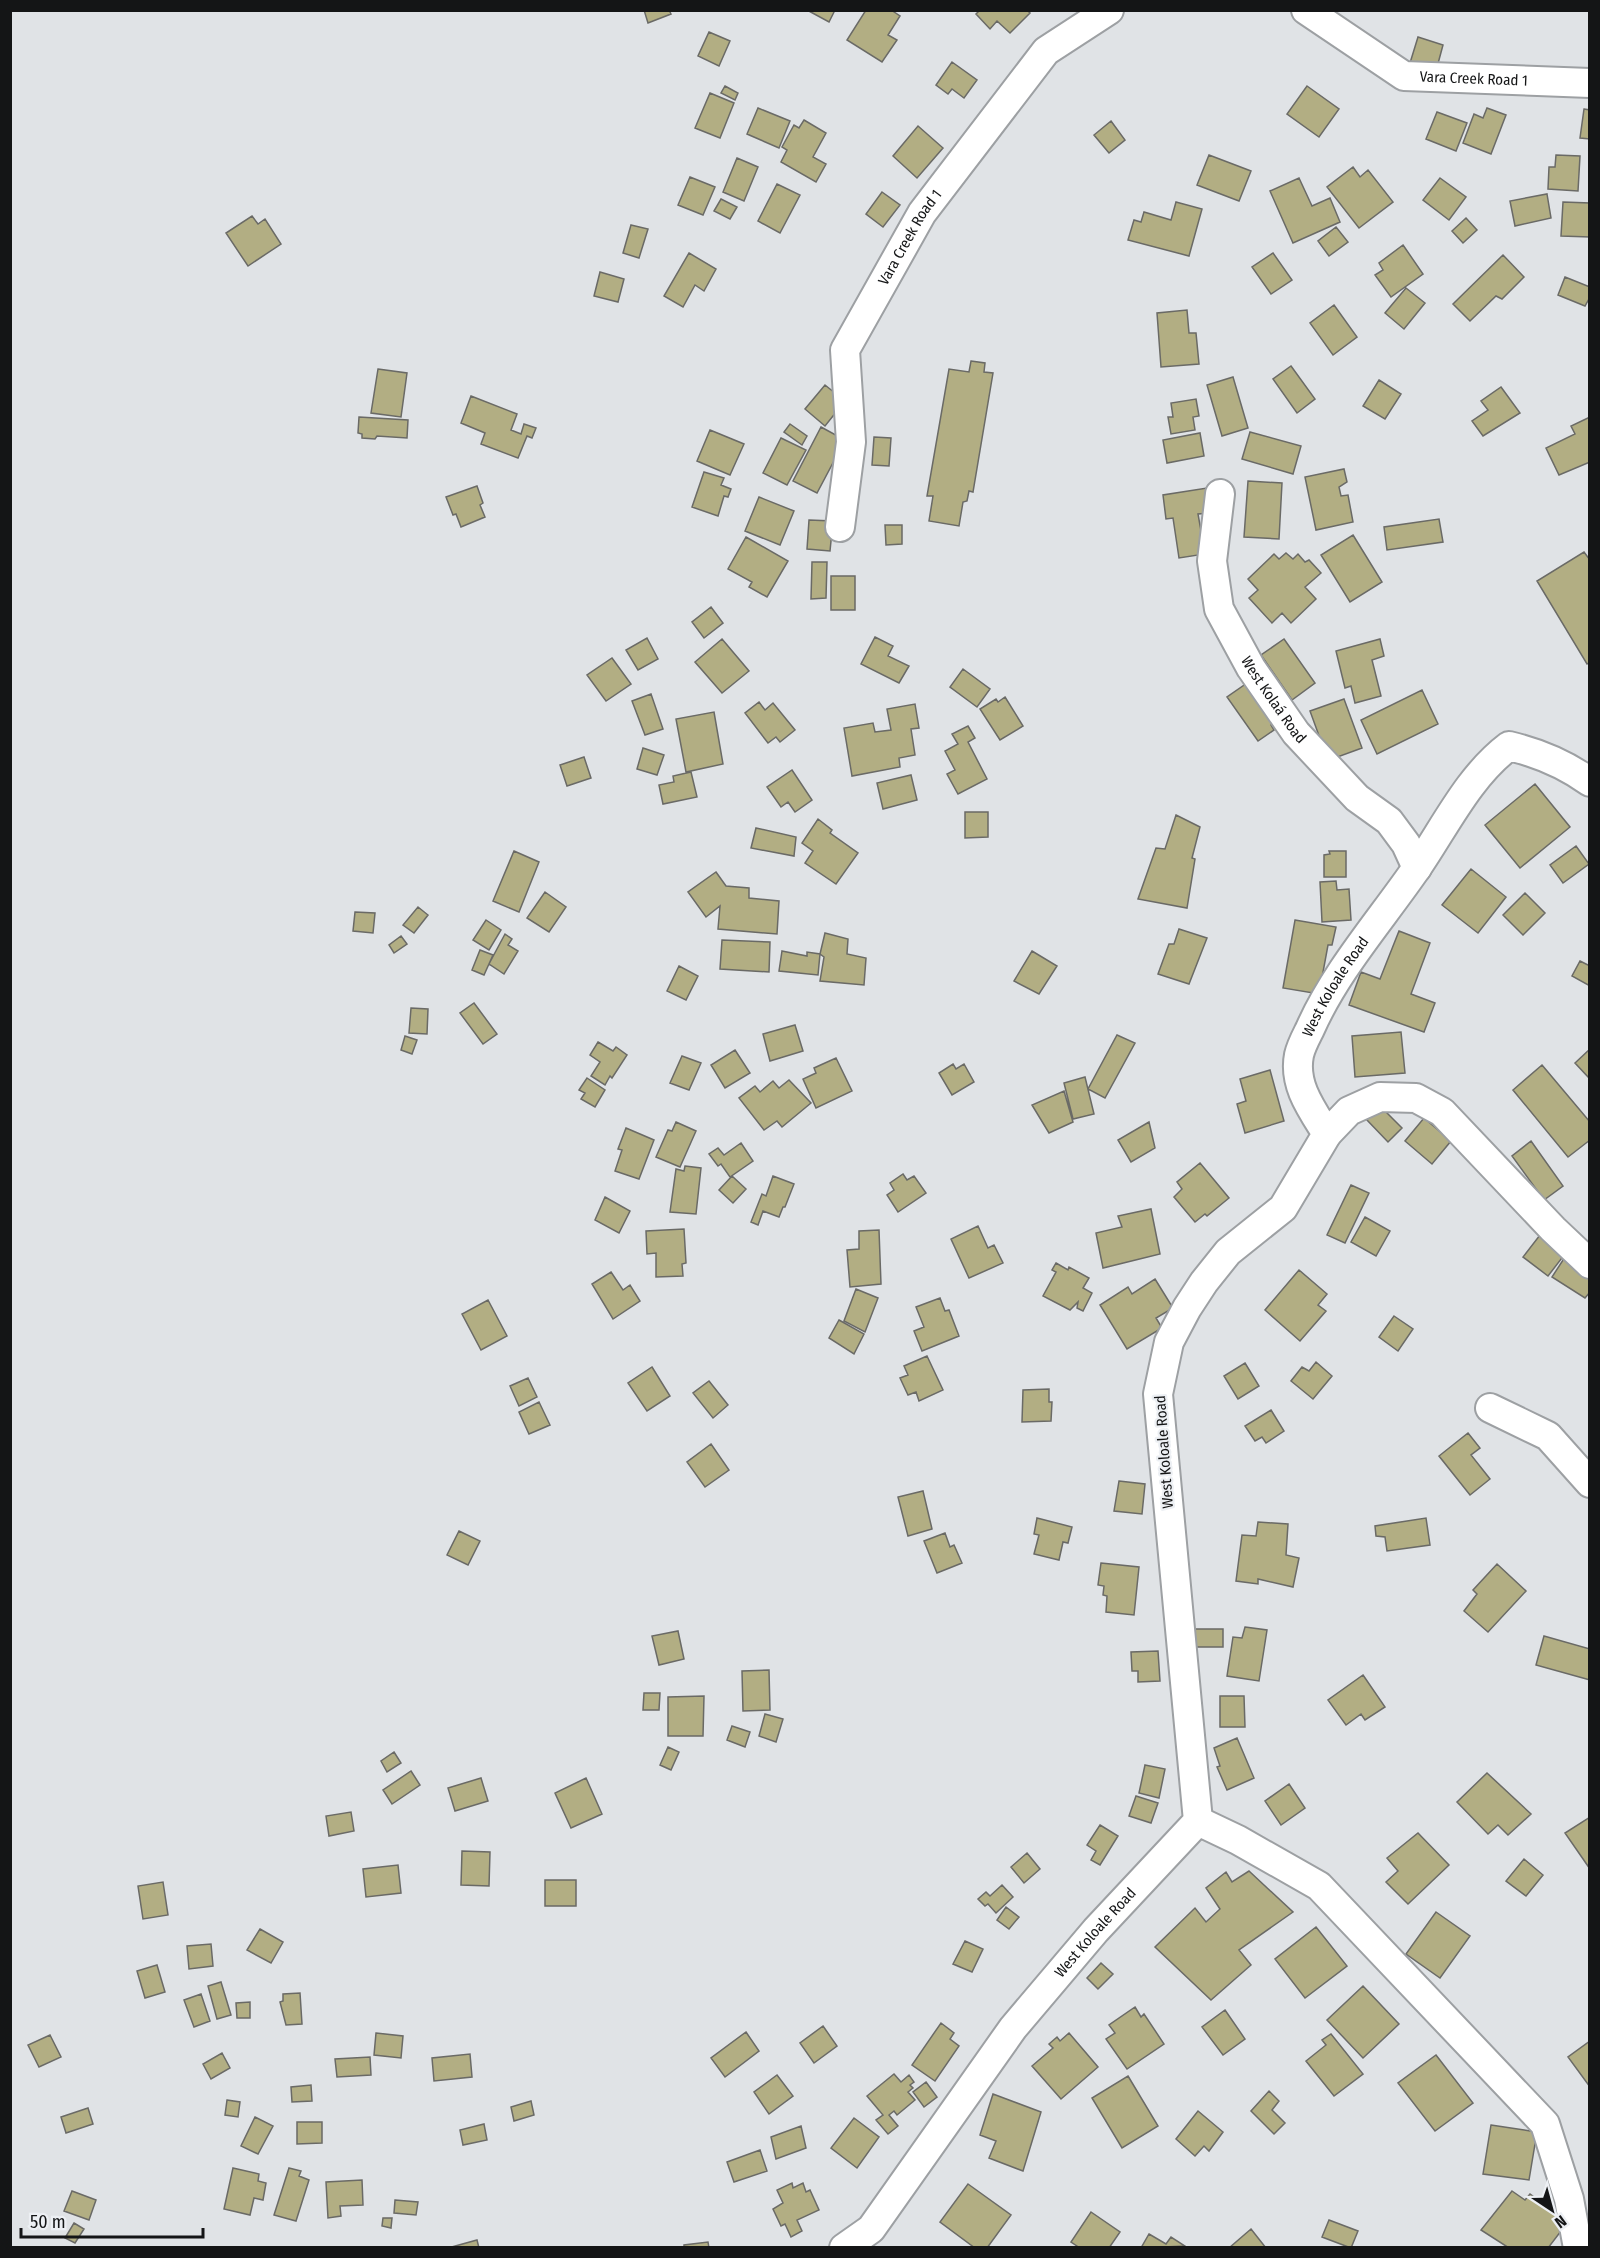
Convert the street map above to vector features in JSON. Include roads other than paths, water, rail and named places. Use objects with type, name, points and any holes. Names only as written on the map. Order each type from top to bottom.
[{"type":"street","name":"Vara Creek Road 1","points":[[840,527],[851,442],[845,350],[922,213],[1046,51],[1109,10]]},
{"type":"street","name":"Vara Creek Road 1","points":[[1306,10],[1404,76],[1590,83]]},
{"type":"street","name":"West Kolaá Road","points":[[1220,494],[1212,561],[1219,609],[1251,668],[1296,733],[1357,798],[1389,821],[1406,844],[1417,868]]},
{"type":"street","name":"West Koloale Road","points":[[844,2247],[871,2229],[1013,2028],[1096,1930],[1198,1821],[1158,1394],[1169,1342],[1186,1308],[1203,1282],[1228,1252],[1283,1208],[1327,1134],[1309,1105],[1298,1080],[1299,1054],[1321,1003],[1417,868],[1471,785],[1494,758],[1509,746],[1537,753],[1574,771],[1590,782]]},
{"type":"street","points":[[1327,1134],[1349,1111],[1380,1097],[1416,1098],[1442,1112],[1553,1229],[1590,1264]]},
{"type":"street","points":[[1490,1408],[1548,1436],[1590,1483]]},
{"type":"street","points":[[1198,1821],[1238,1840],[1319,1886],[1545,2124],[1569,2199],[1578,2247]]}]
